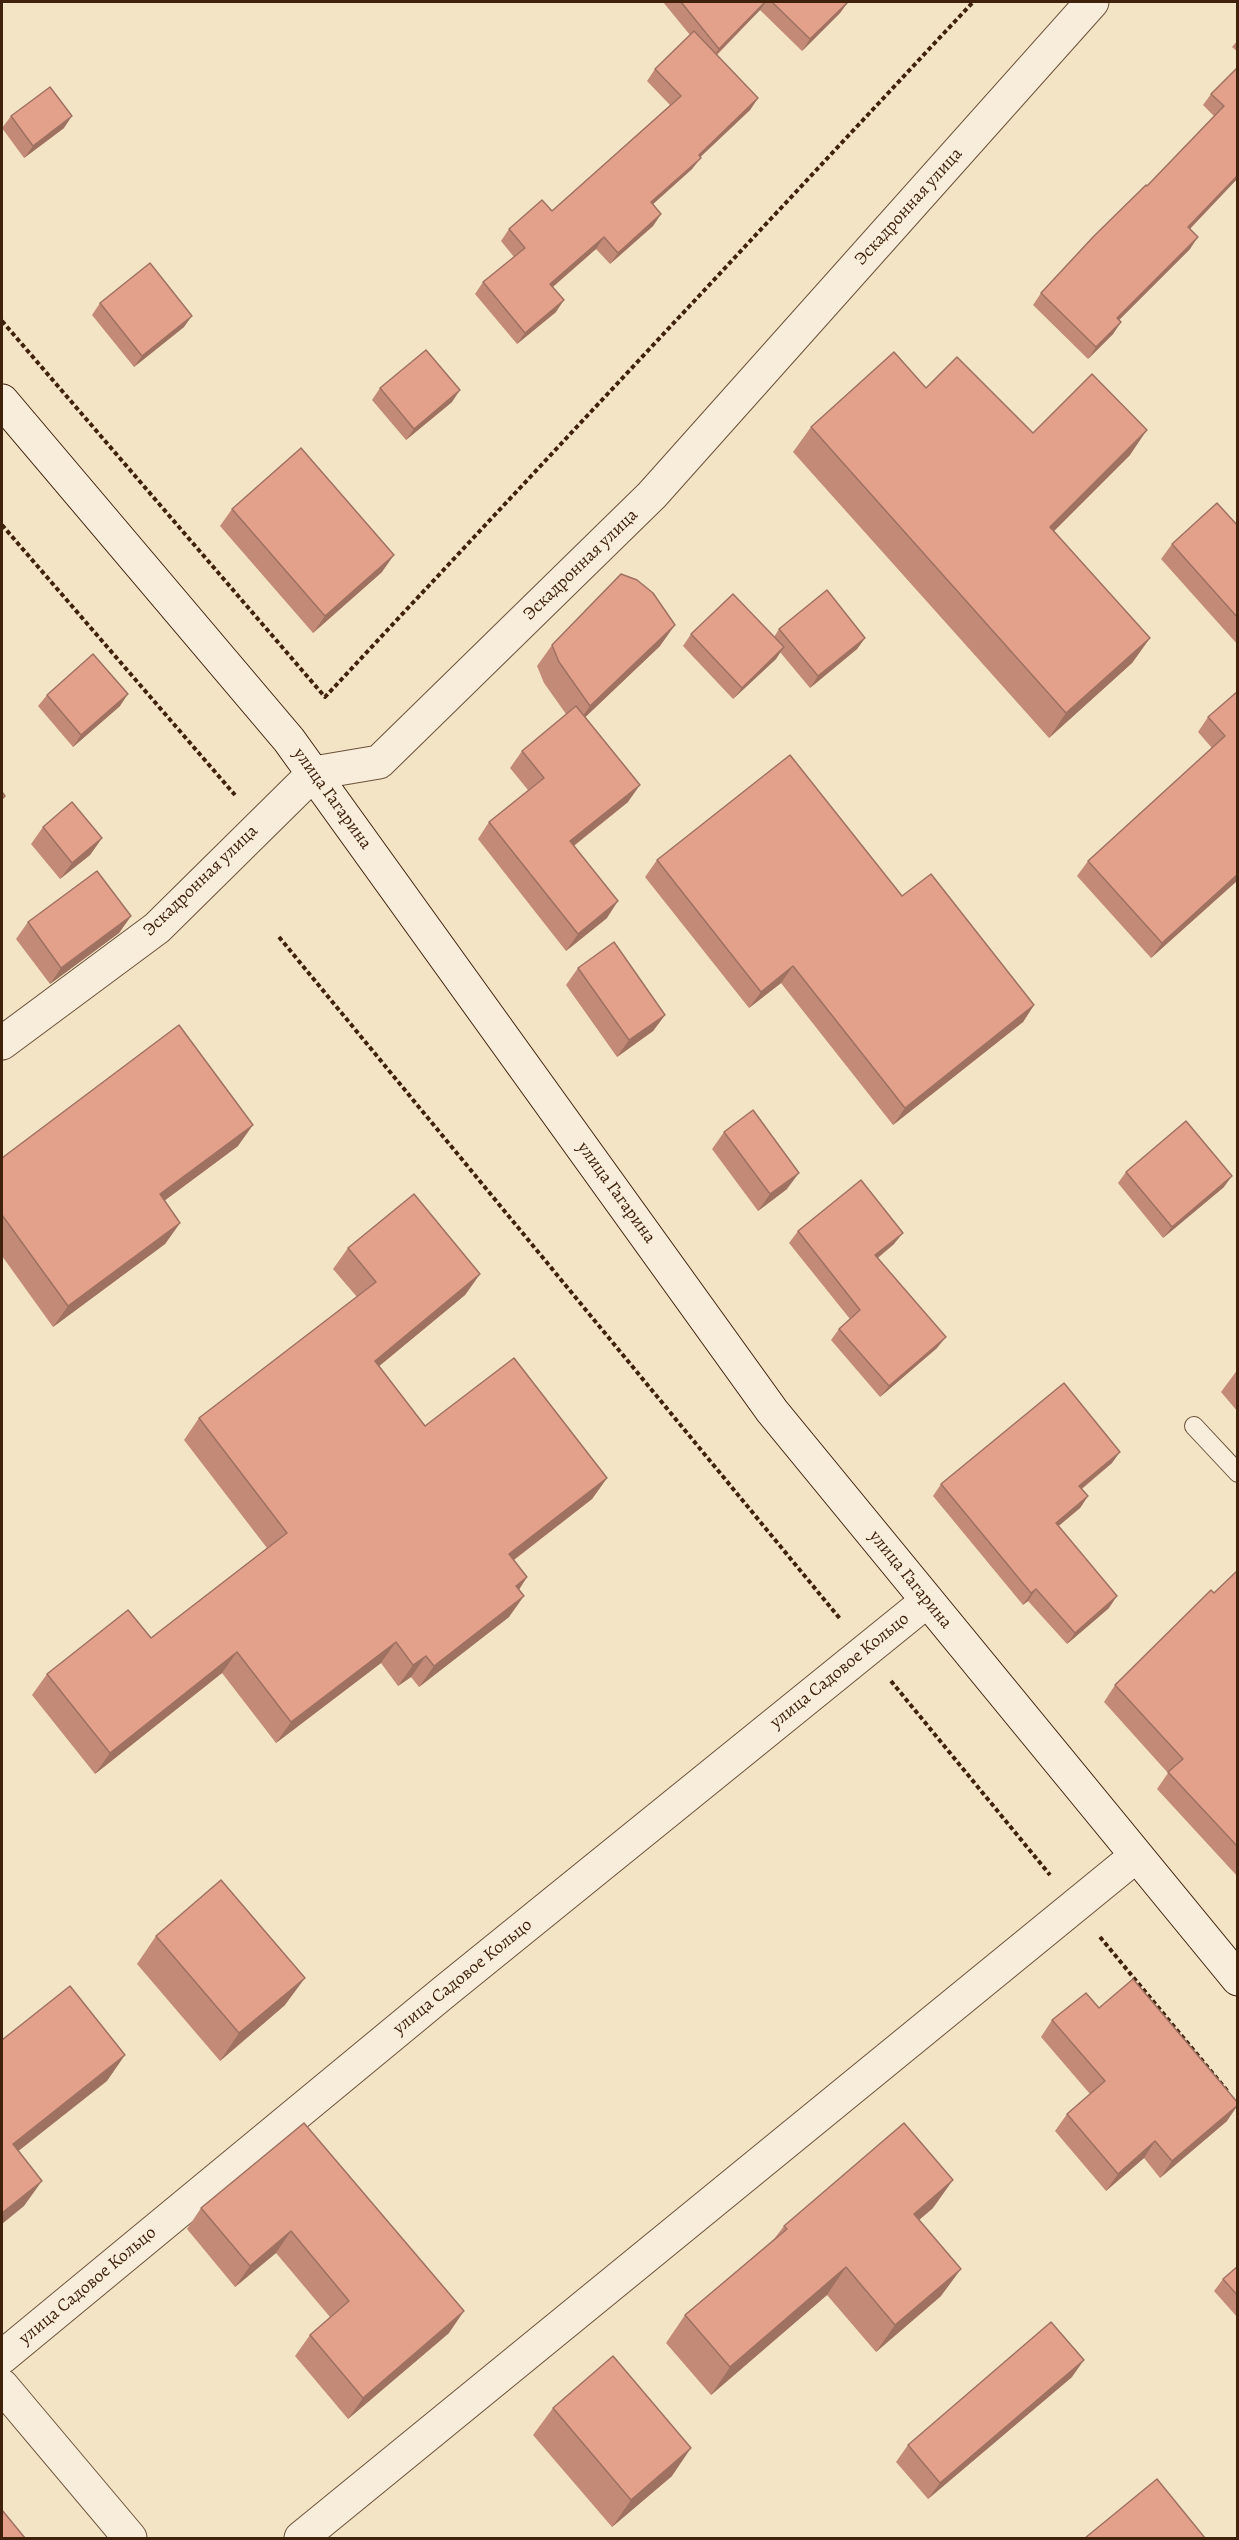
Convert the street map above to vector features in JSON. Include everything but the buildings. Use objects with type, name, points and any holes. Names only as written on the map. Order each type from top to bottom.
[{"type":"street","name":"Эскадронная улица","points":[[2,1043],[157,928],[314,773],[379,762],[652,495],[1092,2]]},
{"type":"street","name":"улица Гагарина","points":[[2,401],[314,773],[772,1411],[1238,1979]]},
{"type":"street","name":"улица Садовое Кольцо","points":[[2,2357],[453,1985],[927,1600]]},
{"type":"street","points":[[301,2538],[1136,1856]]},
{"type":"street","points":[[2,2386],[130,2538]]},
{"type":"lane","points":[[1194,1426],[1238,1473]]},
{"type":"path","points":[[2,321],[325,697],[974,2]]},
{"type":"path","points":[[2,525],[260,824]]},
{"type":"path","points":[[279,937],[1229,2092]]}]
